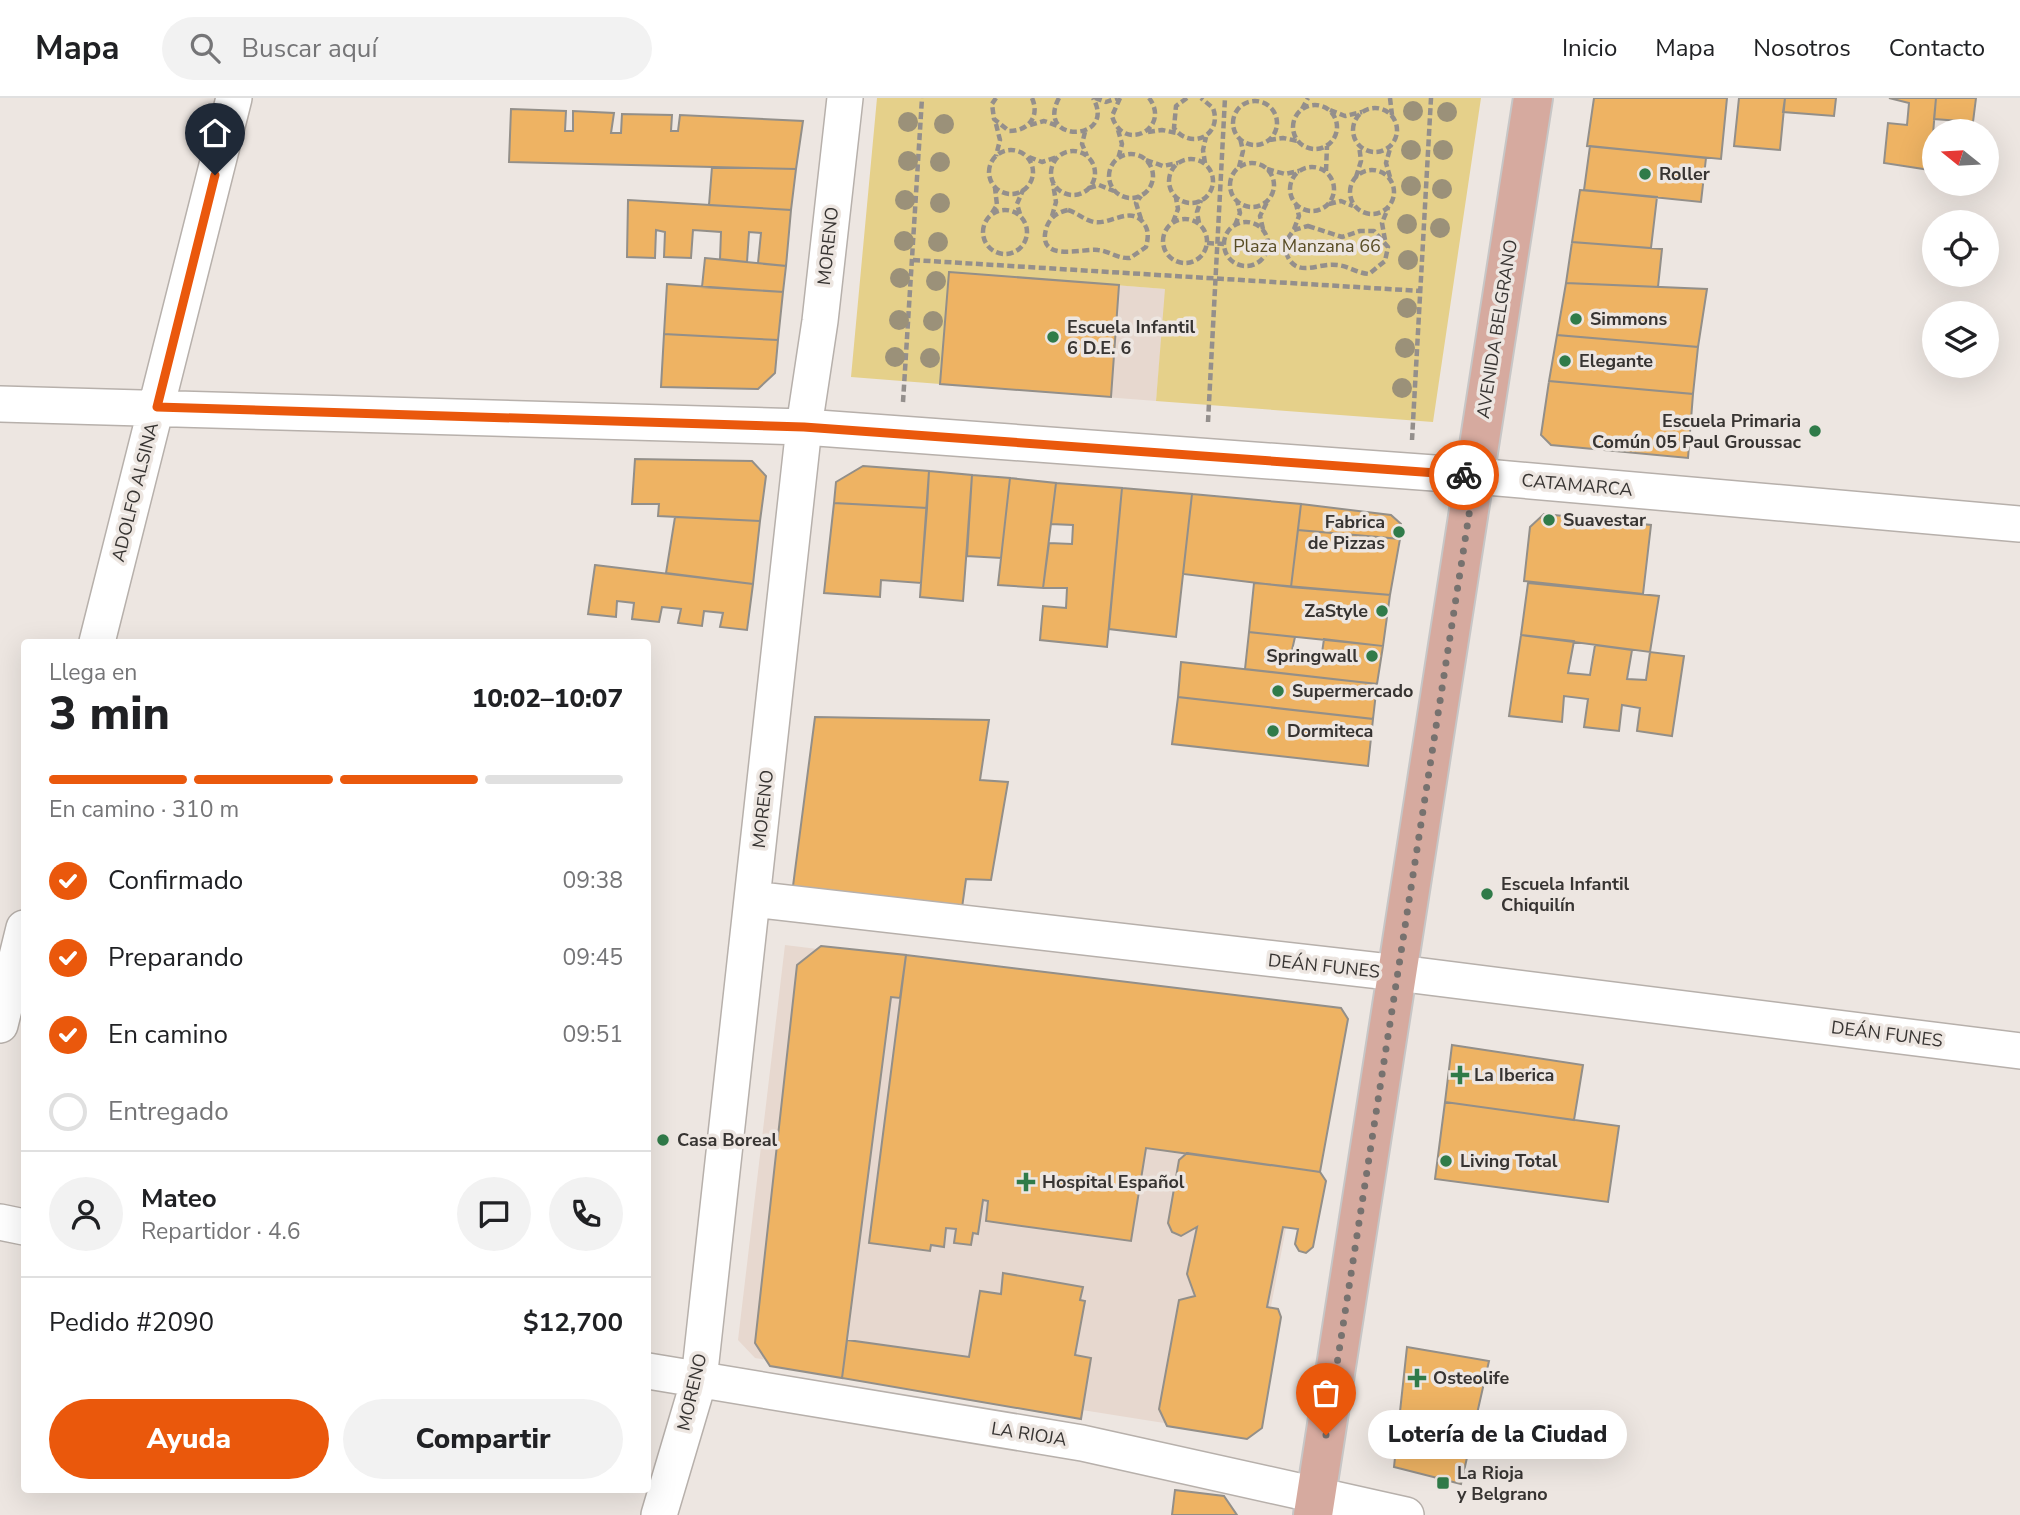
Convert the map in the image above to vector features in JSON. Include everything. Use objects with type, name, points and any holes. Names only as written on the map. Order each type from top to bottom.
[{"type":"main road","name":"AVENIDA BELGRANO","points":[[1315,1504],[1533,98]]},
{"type":"street","name":"ADOLFO ALSINA","points":[[98,639],[234,98]]},
{"type":"street","name":"MORENO","points":[[659,1515],[699,1380],[804,427],[820,321],[845,98]]},
{"type":"street","name":"CATAMARCA","points":[[0,404],[804,427],[1475,476],[2020,524]]},
{"type":"street","name":"DEÁN FUNES","points":[[753,900],[1398,973],[2020,1051]]},
{"type":"street","points":[[0,1025],[21,940]]},
{"type":"street","points":[[0,1222],[21,1226]]},
{"type":"street","name":"LA RIOJA","points":[[651,1372],[1082,1443],[1315,1504],[1406,1515]]},
{"type":"path","points":[[901,434],[922,98]]},
{"type":"path","points":[[996,98],[992,104],[993,119],[1000,141],[989,174],[997,205],[983,234],[989,247],[1001,253],[1021,247],[1027,234],[1017,204],[1032,175],[1025,155]]},
{"type":"path","points":[[1029,125],[1035,113],[1032,98]]},
{"type":"path","points":[[1058,98],[1054,113],[1060,126]]},
{"type":"path","points":[[993,119],[1009,131],[1044,121],[1072,133],[1085,131],[1091,127],[1097,114],[1094,98],[1106,102],[1119,98]]},
{"type":"path","points":[[1115,191],[1109,178],[1122,144],[1112,116],[1119,98]]},
{"type":"path","points":[[1147,132],[1156,117],[1149,98]]},
{"type":"path","points":[[1201,98],[1210,104]]},
{"type":"path","points":[[1175,195],[1178,209],[1167,228],[1164,242],[1174,260],[1195,260],[1201,256],[1207,243],[1197,212],[1201,200],[1211,190],[1213,182],[1205,164],[1203,150],[1206,136],[1215,120],[1208,98]]},
{"type":"path","points":[[1206,456],[1225,98]]},
{"type":"path","points":[[1244,98],[1234,120],[1243,152],[1231,182],[1240,213],[1224,244],[1230,259],[1242,266],[1262,259],[1265,253],[1267,240],[1260,216],[1274,180],[1266,168]]},
{"type":"path","points":[[1267,98],[1277,125],[1268,140]]},
{"type":"path","points":[[1299,142],[1295,136],[1294,121],[1308,98]]},
{"type":"path","points":[[1299,171],[1290,191],[1299,216],[1286,242],[1285,249],[1291,262],[1303,269],[1331,264],[1369,274],[1382,267],[1388,247],[1382,223],[1394,195],[1386,163],[1396,133],[1390,98]]},
{"type":"path","points":[[1410,471],[1431,98]]},
{"type":"path","points":[[1178,133],[1174,128],[1173,113],[1183,99]]},
{"type":"path","points":[[1240,107],[1256,101],[1270,106]]},
{"type":"path","points":[[1302,109],[1316,105],[1345,116],[1382,109],[1394,119]]},
{"type":"path","points":[[1328,204],[1334,185],[1326,172],[1328,144],[1337,130],[1329,110]]},
{"type":"path","points":[[1356,206],[1350,194],[1361,161],[1359,145],[1353,132],[1354,124],[1362,112]]},
{"type":"path","points":[[1215,120],[1234,120]]},
{"type":"path","points":[[1118,129],[1130,136],[1162,130],[1178,133],[1190,140],[1206,136]]},
{"type":"path","points":[[1085,131],[1082,144],[1094,169],[1088,189]]},
{"type":"path","points":[[1240,138],[1251,144],[1283,138],[1311,148],[1328,144]]},
{"type":"path","points":[[1359,145],[1378,152],[1393,141]]},
{"type":"path","points":[[995,157],[1012,150],[1042,162],[1074,151],[1087,157]]},
{"type":"path","points":[[1118,159],[1132,155],[1163,166],[1192,159],[1205,164]]},
{"type":"path","points":[[1060,156],[1052,168],[1056,202],[1046,227],[1048,242],[1057,251],[1071,254],[1100,250],[1123,258],[1136,256],[1146,247],[1148,233],[1136,203],[1151,186],[1153,179],[1153,172],[1145,160]]},
{"type":"path","points":[[1178,163],[1170,175],[1171,190],[1187,202],[1201,200]]},
{"type":"path","points":[[1239,167],[1253,163],[1284,174],[1313,167],[1326,172]]},
{"type":"path","points":[[1356,177],[1373,170],[1386,175],[1391,181]]},
{"type":"path","points":[[1053,182],[1069,195],[1083,193],[1099,185],[1127,198],[1141,196]]},
{"type":"path","points":[[1213,182],[1231,182]]},
{"type":"path","points":[[994,187],[1007,193],[1023,189]]},
{"type":"path","points":[[1236,199],[1242,204],[1255,206],[1268,200]]},
{"type":"path","points":[[1296,204],[1316,211],[1340,201],[1356,206],[1368,214],[1375,213],[1391,202]]},
{"type":"path","points":[[992,214],[1006,210],[1019,215],[1024,221]]},
{"type":"path","points":[[1050,220],[1068,210],[1093,222],[1127,215],[1141,220]]},
{"type":"path","points":[[1172,223],[1186,219],[1200,224]]},
{"type":"path","points":[[1235,226],[1254,224],[1265,233]]},
{"type":"path","points":[[1294,230],[1308,226],[1342,237],[1367,230],[1380,235],[1388,247]]},
{"type":"path","points":[[1207,243],[1224,244]]},
{"type":"path","points":[[913,260],[1420,291]]},
{"type":"shaded area","name":"Escuela Infantil 6 D.E. 6","points":[[949,272],[1166,289],[1156,401],[940,384]]},
{"type":"shaded area","name":"Hospital Español","points":[[785,945],[1318,1011],[1325,1025],[1246,1436],[755,1358],[738,1340]]},
{"type":"green space","name":"Plaza Manzana 66","points":[[877,98],[1481,98],[1433,422],[1156,401],[1165,289],[949,272],[940,384],[851,377]]},
{"type":"building","points":[[1594,98],[1727,98],[1721,159],[1587,146]]},
{"type":"building","points":[[1739,98],[1785,98],[1780,150],[1734,146]]},
{"type":"building","points":[[1785,98],[1836,98],[1834,116],[1783,112]]},
{"type":"building","points":[[1889,98],[1936,98],[1934,119],[1922,119],[1922,169],[1884,163],[1888,123],[1907,125],[1909,103]]},
{"type":"building","points":[[1936,98],[1976,98],[1973,119],[1934,119]]},
{"type":"building","points":[[511,109],[566,111],[565,131],[573,131],[573,111],[614,113],[611,133],[621,133],[622,114],[672,115],[671,131],[678,131],[680,115],[803,121],[796,169],[509,162]]},
{"type":"building","name":"Roller","points":[[1590,146],[1706,158],[1701,202],[1584,190]]},
{"type":"building","points":[[712,167],[796,169],[791,210],[709,205]]},
{"type":"building","points":[[1580,190],[1657,197],[1651,248],[1572,242]]},
{"type":"building","points":[[628,200],[791,210],[786,266],[758,263],[761,233],[749,232],[747,262],[720,259],[721,232],[693,230],[691,258],[664,257],[665,232],[656,230],[655,258],[627,257]]},
{"type":"building","points":[[1572,242],[1662,249],[1658,287],[1566,283]]},
{"type":"building","points":[[705,258],[786,266],[783,292],[702,287]]},
{"type":"building","name":"Escuela Infantil 6 D.E. 6","points":[[949,272],[1119,285],[1111,397],[940,384]]},
{"type":"building","points":[[1566,283],[1707,289],[1698,347],[1557,335]]},
{"type":"building","points":[[667,284],[783,292],[778,340],[664,334]]},
{"type":"building","points":[[664,334],[778,340],[775,373],[758,389],[661,387]]},
{"type":"building","points":[[1557,335],[1698,347],[1693,394],[1549,381]]},
{"type":"building","points":[[1549,381],[1693,394],[1688,458],[1551,445],[1541,435]]},
{"type":"building","points":[[635,459],[752,461],[766,476],[760,521],[658,516],[659,504],[632,504]]},
{"type":"building","points":[[863,466],[929,471],[927,508],[834,503],[836,482]]},
{"type":"building","points":[[929,471],[972,475],[963,601],[920,597]]},
{"type":"building","points":[[972,475],[1010,478],[1001,558],[967,556]]},
{"type":"building","points":[[1010,478],[1056,483],[1043,588],[998,585]]},
{"type":"building","points":[[1056,483],[1122,488],[1107,647],[1040,640],[1043,606],[1066,608],[1067,588],[1043,588],[1049,543],[1072,544],[1073,525],[1051,524]]},
{"type":"building","points":[[1122,488],[1192,494],[1176,637],[1109,629]]},
{"type":"building","points":[[1192,494],[1301,504],[1291,587],[1183,574]]},
{"type":"building","points":[[834,503],[927,508],[921,583],[881,580],[880,597],[824,593]]},
{"type":"building","points":[[1301,504],[1391,515],[1401,524],[1400,539],[1298,530]]},
{"type":"building","points":[[1544,514],[1651,525],[1643,594],[1524,581],[1530,527]]},
{"type":"building","points":[[675,517],[760,521],[753,584],[666,573]]},
{"type":"building","points":[[1298,530],[1400,539],[1390,595],[1291,587]]},
{"type":"building","points":[[595,565],[753,584],[747,630],[720,627],[723,613],[704,611],[702,626],[678,623],[681,609],[662,607],[659,622],[632,619],[634,603],[617,601],[616,617],[588,614]]},
{"type":"building","points":[[1254,583],[1390,595],[1383,646],[1249,632]]},
{"type":"building","points":[[1528,583],[1659,596],[1650,652],[1521,635]]},
{"type":"building","points":[[1249,632],[1295,637],[1292,650],[1322,653],[1324,639],[1383,646],[1377,684],[1245,669]]},
{"type":"building","points":[[1521,635],[1574,641],[1568,673],[1590,675],[1595,645],[1632,650],[1627,679],[1646,680],[1650,652],[1684,656],[1672,736],[1637,731],[1640,708],[1622,705],[1619,731],[1584,727],[1588,699],[1564,696],[1562,722],[1509,716]]},
{"type":"building","name":"Supermercado","points":[[1181,662],[1377,684],[1373,719],[1178,697]]},
{"type":"building","name":"Dormiteca","points":[[1178,697],[1373,719],[1368,766],[1172,744]]},
{"type":"building","points":[[815,717],[989,720],[980,780],[1008,782],[991,880],[966,879],[961,915],[807,899],[793,886]]},
{"type":"building","points":[[821,946],[906,955],[900,998],[891,997],[842,1378],[770,1366],[755,1343],[797,965]]},
{"type":"building","points":[[906,955],[1341,1008],[1348,1019],[1320,1172],[1146,1148],[1131,1241],[986,1221],[988,1201],[983,1200],[978,1234],[973,1233],[971,1245],[954,1243],[956,1229],[946,1228],[944,1247],[931,1245],[930,1251],[869,1243]]},
{"type":"building","points":[[1452,1045],[1583,1065],[1574,1120],[1445,1102]]},
{"type":"building","points":[[1445,1102],[1619,1126],[1608,1202],[1435,1179]]},
{"type":"building","points":[[1187,1153],[1320,1172],[1326,1181],[1313,1247],[1306,1253],[1299,1251],[1295,1244],[1298,1229],[1283,1227],[1267,1307],[1278,1309],[1281,1317],[1262,1428],[1247,1439],[1167,1426],[1159,1409],[1179,1300],[1195,1296],[1187,1274],[1197,1227],[1181,1236],[1172,1232],[1168,1223],[1179,1160]]},
{"type":"building","points":[[1003,1273],[1083,1287],[1080,1300],[1085,1301],[1075,1355],[1091,1358],[1081,1419],[842,1378],[847,1340],[969,1357],[980,1291],[1001,1294]]},
{"type":"building","points":[[1407,1347],[1489,1361],[1461,1484],[1394,1467]]},
{"type":"building","points":[[1175,1490],[1224,1496],[1237,1515],[1172,1515]]},
{"type":"way so far","points":[[1326,1435],[1475,476],[1464,475]]},
{"type":"place","name":"Roller","points":[[1645,174]]},
{"type":"place","name":"Simmons","points":[[1576,319]]},
{"type":"place","name":"Escuela Infantil 6 D.E. 6","points":[[1053,337]]},
{"type":"place","name":"Elegante","points":[[1565,361]]},
{"type":"place","name":"Escuela Primaria Común 05 Paul Groussac","points":[[1815,431]]},
{"type":"place","name":"Suavestar","points":[[1549,520]]},
{"type":"place","name":"Fabrica de Pizzas","points":[[1399,532]]},
{"type":"place","name":"ZaStyle","points":[[1382,611]]},
{"type":"place","name":"Springwall","points":[[1372,656]]},
{"type":"place","name":"Supermercado","points":[[1278,691]]},
{"type":"place","name":"Dormiteca","points":[[1273,731]]},
{"type":"place","name":"Escuela Infantil Chiquilín","points":[[1487,894]]},
{"type":"place","name":"La Iberica","points":[[1460,1075]]},
{"type":"place","name":"Casa Boreal","points":[[663,1140]]},
{"type":"place","name":"Living Total","points":[[1446,1161]]},
{"type":"place","name":"Hospital Español","points":[[1026,1182]]},
{"type":"place","name":"Osteolife","points":[[1417,1378]]},
{"type":"place","name":"Lotería de la Ciudad","points":[[1326,1435]]},
{"type":"place","name":"La Rioja y Belgrano","points":[[1443,1483]]},
{"type":"route","points":[[215,175],[157,407],[804,427],[1464,475]]}]
